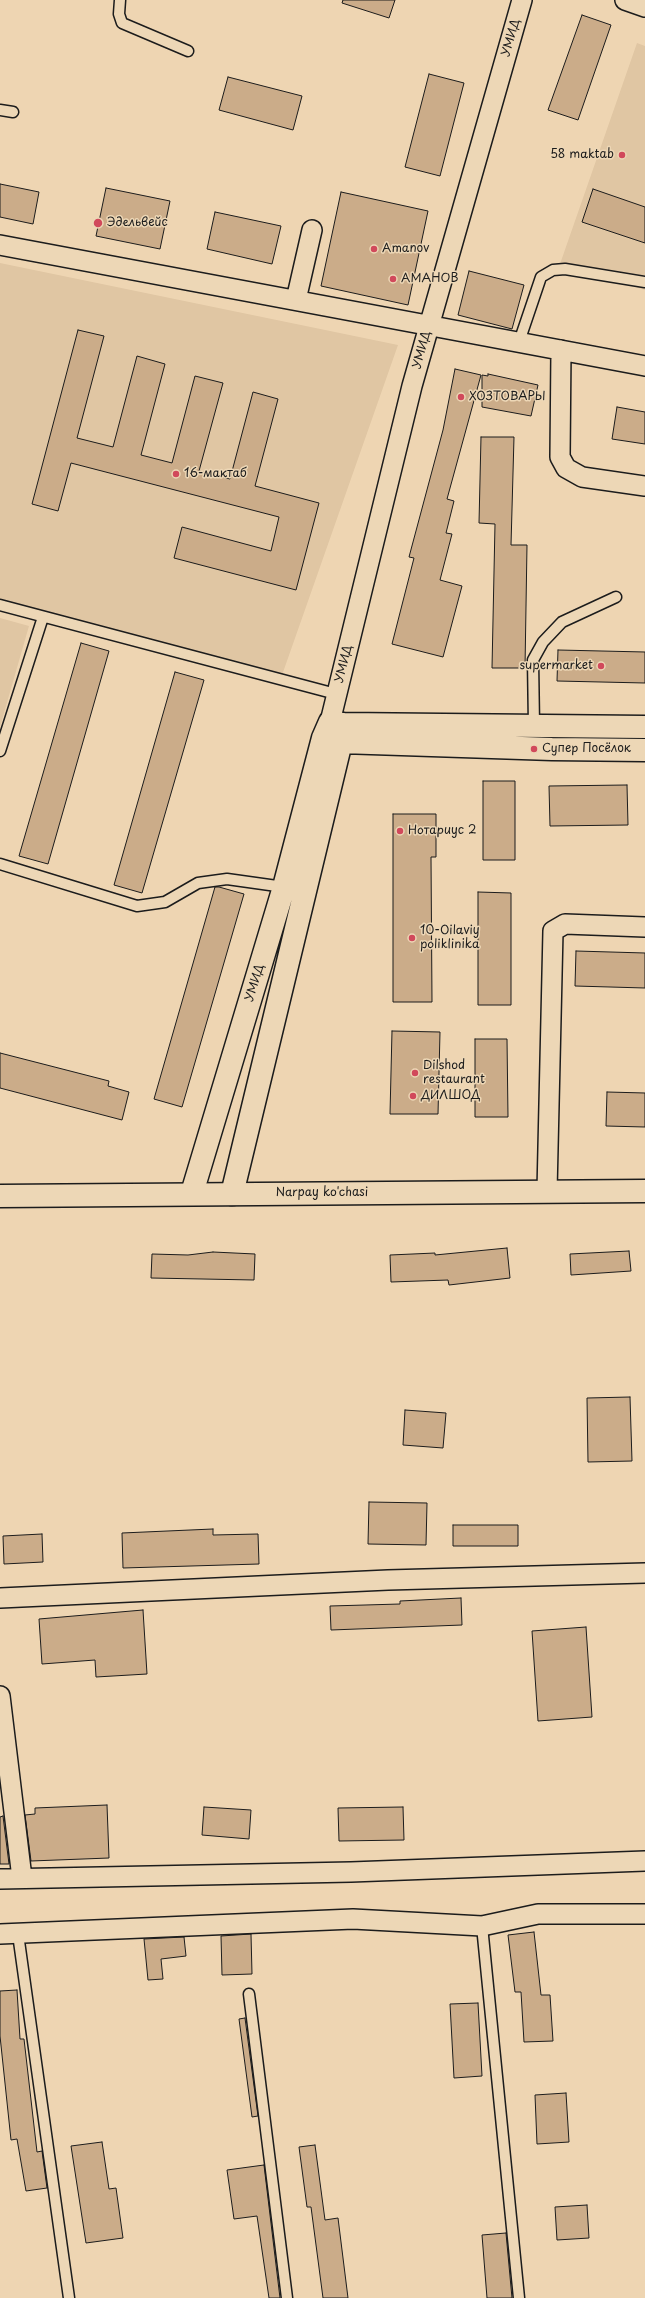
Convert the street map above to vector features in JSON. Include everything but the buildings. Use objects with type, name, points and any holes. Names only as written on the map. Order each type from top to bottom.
[{"type":"street","name":"УМИД","points":[[232,1194],[334,721],[429,324],[522,0]]},
{"type":"street","points":[[625,0],[645,7]]},
{"type":"street","points":[[296,300],[312,230]]},
{"type":"street","points":[[0,245],[429,324],[645,366]]},
{"type":"street","points":[[561,350],[560,457],[566,468],[582,477],[645,486]]},
{"type":"street","name":"УМИД","points":[[192,1193],[334,721]]},
{"type":"street","points":[[334,721],[645,727]]},
{"type":"street","points":[[334,721],[552,749],[645,750]]},
{"type":"street","points":[[548,1191],[553,932],[565,924],[645,927]]},
{"type":"street","name":"Narpay ko'chasi","points":[[0,1196],[192,1193],[645,1191]]},
{"type":"street","points":[[0,1598],[388,1580],[645,1573]]},
{"type":"street","points":[[0,1696],[22,1878]]},
{"type":"street","points":[[0,1879],[350,1872],[645,1861]]},
{"type":"street","points":[[9,1934],[353,1919],[482,1926],[538,1914],[645,1914]]},
{"type":"lane","points":[[120,0],[119,14],[122,23],[188,51]]},
{"type":"lane","points":[[0,110],[13,112]]},
{"type":"lane","points":[[519,342],[541,277],[553,270],[565,269],[645,282]]},
{"type":"lane","points":[[534,726],[533,660],[543,642],[562,622],[616,597]]},
{"type":"lane","points":[[0,605],[44,617],[334,721]]},
{"type":"lane","points":[[0,751],[44,617]]},
{"type":"lane","points":[[0,864],[137,906],[165,902],[198,883],[227,879],[284,887]]},
{"type":"lane","points":[[482,1926],[519,2298]]},
{"type":"lane","points":[[9,1934],[69,2298]]},
{"type":"lane","points":[[249,1994],[287,2298]]},
{"type":"shaded area","name":"58 maktab","points":[[637,43],[645,46],[645,290],[560,264]]},
{"type":"shaded area","name":"16-мактаб","points":[[0,263],[398,345],[281,678],[0,603]]},
{"type":"shaded area","points":[[0,618],[29,626],[0,727]]},
{"type":"place","name":"58 maktab","points":[[622,155]]},
{"type":"place","name":"Эдельвейс","points":[[98,223]]},
{"type":"place","name":"Amanov","points":[[374,249]]},
{"type":"place","name":"АМАНОВ","points":[[393,279]]},
{"type":"place","name":"ХОЗТОВАРЫ","points":[[461,397]]},
{"type":"place","name":"16-мактаб","points":[[176,474]]},
{"type":"place","name":"supermarket","points":[[601,666]]},
{"type":"place","name":"Супер Посёлок","points":[[534,749]]},
{"type":"place","name":"Нотариус 2","points":[[400,831]]},
{"type":"place","name":"10-Oilaviy poliklinika","points":[[412,938]]},
{"type":"place","name":"Dilshod restaurant","points":[[415,1073]]},
{"type":"place","name":"ДИЛШОД","points":[[413,1096]]}]
